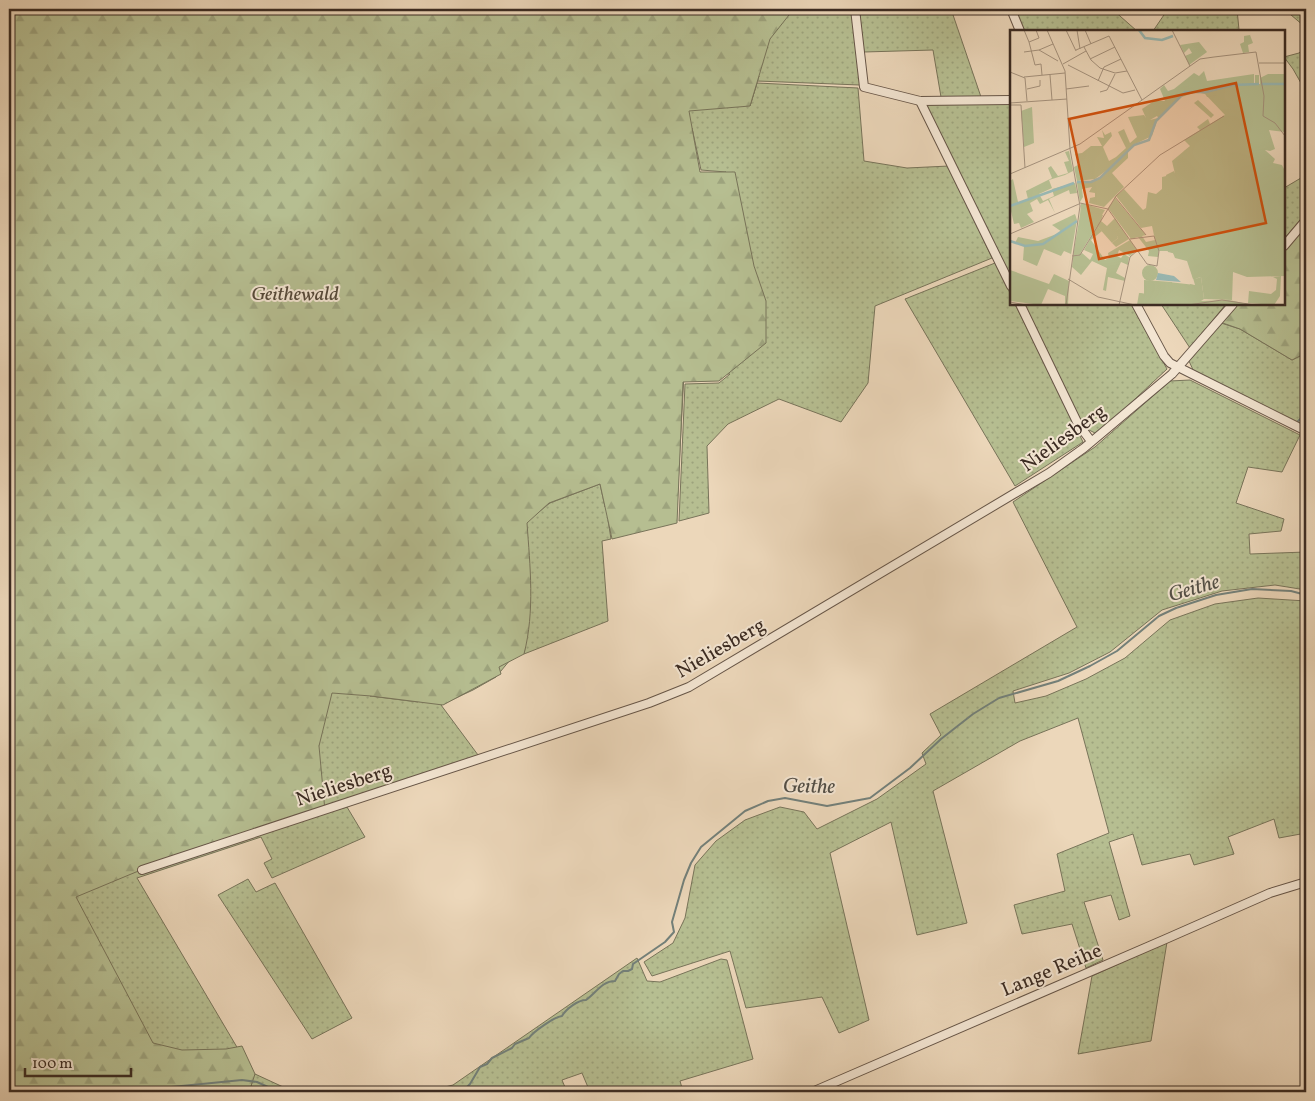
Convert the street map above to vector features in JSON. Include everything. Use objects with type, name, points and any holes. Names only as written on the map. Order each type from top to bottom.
[{"type":"street","points":[[855,9],[864,87],[920,100],[1010,100]]},
{"type":"street","points":[[1010,9],[1020,30]]},
{"type":"street","points":[[920,100],[1010,284]]},
{"type":"street","points":[[1285,245],[1306,220]]},
{"type":"street","points":[[1020,305],[1078,424],[1091,441]]},
{"type":"street","points":[[1137,305],[1170,364],[1306,431]]},
{"type":"street","name":"Nieliesberg","points":[[142,870],[676,694],[1049,473],[1084,448],[1177,368],[1232,305]]},
{"type":"street","name":"Lange Reihe","points":[[812,1092],[1270,893],[1306,882]]},
{"type":"green space","name":"Geithewald","points":[[9,9],[786,9],[789,15],[789,9],[851,9],[860,85],[757,81],[750,106],[757,83],[858,88],[864,161],[907,168],[949,166],[992,258],[875,306],[868,383],[841,422],[779,399],[728,424],[707,446],[709,513],[679,521],[685,384],[719,383],[730,374],[684,374],[677,505],[608,520],[611,539],[602,541],[608,621],[524,654],[525,648],[510,660],[496,677],[441,705],[481,759],[332,811],[347,807],[365,837],[272,878],[264,863],[272,859],[261,837],[137,878],[254,1076],[255,1074],[294,1092],[210,1092],[250,1089],[252,1082],[9,1092]],"holes":[[[692,128],[701,170],[726,172],[690,185]],[[601,452],[605,507],[600,484],[550,503],[535,515]],[[406,690],[418,702],[370,696]]]},
{"type":"green space","name":"Geithewald","points":[[9,9],[789,9],[789,15],[770,39],[750,106],[689,111],[700,172],[735,172],[754,266],[766,301],[766,343],[719,381],[683,382],[677,523],[612,539],[600,484],[549,503],[527,523],[531,605],[524,654],[499,667],[501,674],[443,705],[332,693],[319,746],[325,811],[136,872],[76,897],[153,1043],[182,1050],[226,1049],[242,1046],[255,1074],[250,1089],[210,1092],[9,1092]]},
{"type":"green space","points":[[859,9],[951,9],[981,97],[941,97],[933,50],[864,52]]},
{"type":"green space","points":[[1014,9],[1112,9],[1136,30],[1024,30]]},
{"type":"green space","points":[[1168,9],[1237,9],[1239,30],[1154,30]]},
{"type":"green space","points":[[1284,9],[1306,9],[1306,30],[1304,26]]},
{"type":"green space","points":[[1306,47],[1306,92],[1285,58],[1299,53]]},
{"type":"green space","points":[[1010,102],[1010,278],[925,103]]},
{"type":"green space","points":[[1306,175],[1306,213],[1285,238],[1285,187]]},
{"type":"green space","points":[[1306,214],[1306,353],[1292,360],[1240,329],[1214,320],[1225,305],[1285,305],[1285,238]]},
{"type":"green space","points":[[995,263],[1010,293],[1010,305],[1015,305],[1083,442],[1015,486],[905,299]]},
{"type":"green space","points":[[1023,305],[1132,305],[1167,369],[1103,429],[1095,433],[1083,427]]},
{"type":"green space","points":[[1162,305],[1225,305],[1190,348]]},
{"type":"green space","points":[[1221,323],[1240,329],[1292,360],[1306,353],[1306,428],[1194,372],[1189,361]]},
{"type":"green space","points":[[1190,380],[1300,435],[1282,472],[1248,467],[1236,503],[1284,519],[1281,531],[1249,534],[1250,554],[1306,552],[1306,590],[1275,585],[1222,591],[1162,610],[1110,652],[1069,673],[1013,691],[1015,703],[1046,696],[1086,679],[1125,658],[1170,620],[1215,604],[1258,598],[1306,601],[1306,743],[1301,744],[1306,763],[1306,833],[1279,838],[1274,819],[1228,837],[1234,854],[1194,865],[1190,854],[1142,865],[1133,834],[1109,842],[1130,916],[1119,920],[1111,895],[1084,902],[1103,960],[1086,968],[1072,924],[1022,934],[1014,905],[1065,891],[1057,854],[1109,833],[1078,718],[1020,741],[933,791],[967,923],[917,935],[891,822],[830,853],[869,1020],[839,1033],[822,997],[746,1008],[730,951],[652,976],[644,962],[673,943],[685,918],[695,865],[716,841],[745,820],[780,807],[804,812],[817,829],[877,799],[926,764],[922,753],[941,735],[930,714],[1077,627],[1013,502],[1095,447],[1170,381]]},
{"type":"green space","points":[[248,879],[256,892],[275,883],[352,1018],[312,1039],[218,895]]},
{"type":"green space","points":[[1167,942],[1151,1041],[1078,1054],[1092,976]]},
{"type":"green space","points":[[637,958],[647,981],[660,982],[721,959],[727,960],[753,1059],[680,1081],[682,1088],[673,1092],[645,1092],[644,1088],[631,1092],[590,1092],[582,1073],[562,1080],[567,1092],[425,1092],[453,1085]]},
{"type":"waterway","points":[[1298,421],[1306,414]]},
{"type":"waterway","name":"Geithe","points":[[447,1092],[463,1091],[470,1084],[480,1067],[487,1064],[492,1058],[529,1038],[544,1025],[562,1016],[572,1005],[586,1000],[606,983],[615,981],[619,974],[632,969],[633,964],[665,942],[674,932],[672,922],[691,863],[701,847],[745,811],[768,801],[785,798],[827,806],[870,798],[910,768],[941,739],[973,714],[999,698],[1058,681],[1090,666],[1117,651],[1159,616],[1176,608],[1216,595],[1252,589],[1291,591],[1306,595]]},
{"type":"waterway","name":"Geithe","points":[[93,1092],[131,1091],[242,1080],[257,1082],[279,1092]]},
{"type":"waterway","name":"Geithe","points":[[9,1092],[14,1092]]}]
